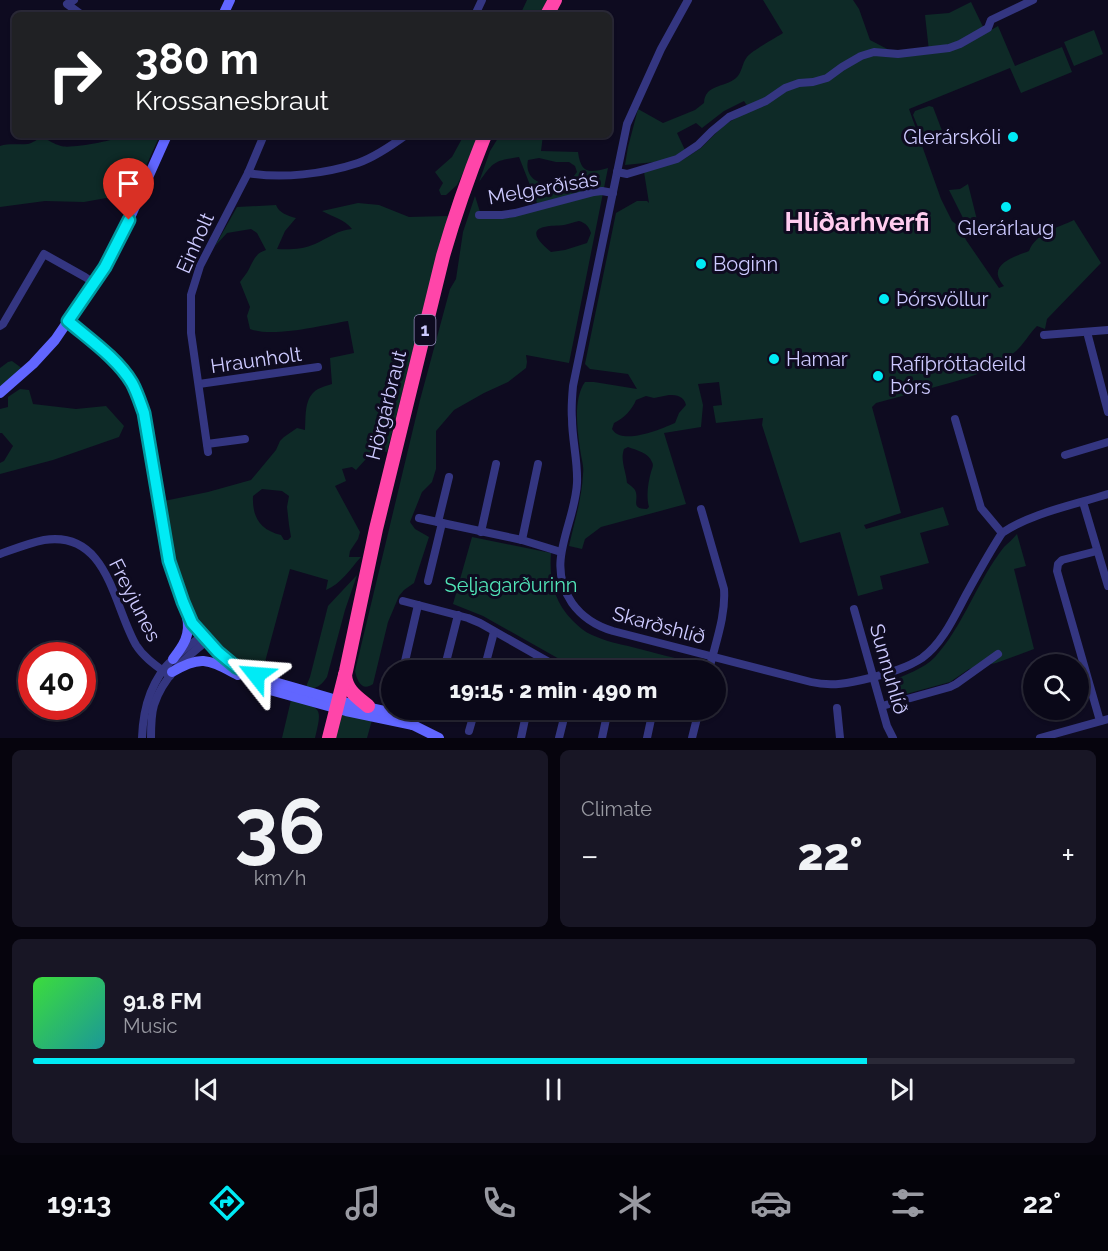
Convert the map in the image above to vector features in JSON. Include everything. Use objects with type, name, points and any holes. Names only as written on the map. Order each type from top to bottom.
[{"type":"highway","name":"Hörgárbraut","points":[[321,738],[346,671],[371,548],[455,214],[484,138]]},
{"type":"highway","name":"Hörgárbraut","points":[[329,738],[333,703],[354,592],[371,548]]},
{"type":"highway","points":[[346,671],[346,682],[350,691],[368,706]]},
{"type":"street","points":[[74,0],[67,4],[78,12]]},
{"type":"street","name":"Skarðshlíð","points":[[688,0],[661,49],[627,124],[573,386],[572,419],[577,485],[561,552],[560,568],[565,589],[573,605],[591,622],[613,631],[820,684],[847,683],[874,677],[914,663],[934,648],[1002,533]]},
{"type":"street","name":"Melgerðisás","points":[[617,172],[627,174],[677,159],[698,145],[729,117],[766,101],[785,88],[828,78],[861,56],[874,52],[898,54],[949,48],[988,28],[991,20],[1033,0]]},
{"type":"street","points":[[0,393],[33,364],[55,340],[105,267],[120,240],[166,138]]},
{"type":"street","name":"Einholt","points":[[245,439],[207,448],[191,333],[191,295],[200,266],[248,173],[263,138]]},
{"type":"street","points":[[248,173],[265,176],[340,167],[372,156],[402,138]]},
{"type":"street","name":"Melgerðisás","points":[[479,215],[515,213],[594,192],[602,191],[613,194]]},
{"type":"street","points":[[0,326],[44,254],[94,283]]},
{"type":"street","points":[[68,321],[121,368],[138,395],[144,413],[169,561],[188,621],[187,638],[172,659],[169,673],[154,706],[151,738]]},
{"type":"street","points":[[1044,335],[1108,330]]},
{"type":"street","points":[[1087,332],[1108,412]]},
{"type":"street","name":"Hraunholt","points":[[199,384],[318,368]]},
{"type":"street","points":[[955,419],[981,508],[1002,533],[1011,526],[1038,516],[1108,494]]},
{"type":"street","points":[[1065,454],[1108,442]]},
{"type":"street","points":[[481,532],[496,464]]},
{"type":"street","points":[[522,540],[538,464]]},
{"type":"street","points":[[428,580],[449,477]]},
{"type":"street","points":[[1083,502],[1108,586]]},
{"type":"street","points":[[701,509],[724,588],[724,604],[711,660]]},
{"type":"street","points":[[419,518],[522,540],[561,552]]},
{"type":"street","name":"Freyjunes","points":[[0,554],[46,540],[68,541],[83,547],[99,562],[106,574],[137,646],[146,657],[169,673]]},
{"type":"street","points":[[1040,738],[1104,720],[1057,571],[1058,564],[1062,560],[1097,551]]},
{"type":"street","points":[[403,601],[480,623],[544,660]]},
{"type":"street","points":[[183,602],[192,623],[205,638],[245,676],[257,684]]},
{"type":"street","points":[[405,660],[418,605]]},
{"type":"street","name":"Sunnuhlíð","points":[[854,609],[893,738]]},
{"type":"street","points":[[447,660],[458,615]]},
{"type":"street","points":[[487,660],[494,632]]},
{"type":"street","points":[[142,738],[146,705],[150,693],[205,638]]},
{"type":"street","points":[[172,659],[205,638]]},
{"type":"street","points":[[882,706],[950,687],[998,654]]},
{"type":"street","points":[[169,673],[189,662],[203,660],[278,693],[389,711],[439,738]]},
{"type":"street","points":[[236,667],[333,703],[413,725]]},
{"type":"street","points":[[837,708],[840,738]]},
{"type":"street","points":[[469,731],[472,720]]},
{"type":"street","points":[[521,738],[525,720]]},
{"type":"street","points":[[559,738],[564,720]]},
{"type":"street","points":[[602,738],[606,720]]},
{"type":"street","points":[[647,738],[651,720]]},
{"type":"street","points":[[692,738],[697,720]]},
{"type":"green space","points":[[527,0],[547,0],[541,12],[521,12]]},
{"type":"green space","points":[[763,0],[853,0],[859,9],[870,40],[893,52],[929,51],[925,15],[949,13],[971,2],[986,33],[998,26],[1015,66],[1062,47],[1072,72],[1021,93],[1010,68],[909,109],[941,199],[952,221],[961,228],[966,240],[999,288],[1004,286],[998,273],[1004,263],[1029,251],[1042,235],[1074,220],[1101,263],[1047,319],[1045,329],[1037,326],[1019,348],[988,370],[876,403],[872,407],[901,513],[864,525],[866,529],[943,507],[949,525],[920,533],[929,563],[880,576],[883,589],[858,596],[840,532],[800,543],[762,425],[763,418],[716,423],[713,406],[722,405],[719,382],[698,384],[703,405],[701,427],[664,433],[686,504],[601,527],[585,539],[582,549],[569,546],[583,471],[577,418],[581,389],[585,382],[594,382],[637,389],[628,374],[590,369],[585,364],[616,213],[637,201],[649,203],[644,172],[681,161],[701,148],[724,125],[750,110],[744,101],[724,111],[702,128],[696,123],[677,133],[685,150],[672,158],[625,165],[638,109],[663,123],[695,110],[704,103],[711,89],[736,78],[749,55],[783,33]],"holes":[[[669,395],[680,397],[686,405],[679,413],[675,423],[633,436],[617,434],[612,429],[614,423],[627,413],[636,400],[646,396],[654,398]],[[628,447],[645,454],[653,463],[647,509],[637,506],[635,490],[627,483],[623,458],[624,449]]]},
{"type":"green space","points":[[1094,30],[1103,54],[1074,66],[1064,42]]},
{"type":"green space","points":[[929,106],[933,107],[944,136],[942,140],[928,145],[925,144],[913,115],[915,111]]},
{"type":"green space","points":[[41,138],[66,147],[116,138],[159,138],[132,197],[123,195],[84,202],[45,201],[0,207],[0,146],[28,144]]},
{"type":"green space","points":[[462,138],[480,138],[457,185],[446,195],[441,195],[439,190],[443,183],[435,172],[452,157]]},
{"type":"green space","points":[[498,138],[543,138],[541,151],[578,152],[581,164],[587,170],[596,171],[608,168],[569,363],[526,355],[526,368],[508,382],[454,410],[436,431],[436,469],[432,482],[422,492],[410,522],[415,529],[429,537],[414,583],[399,596],[388,622],[373,684],[366,687],[359,682],[355,671],[420,400],[450,289],[456,279],[463,232],[475,196],[483,216],[539,208],[519,157],[495,163],[479,182],[490,151]],"holes":[[[539,158],[569,162],[575,166],[577,172],[563,182],[545,184],[531,176],[528,169],[528,160]],[[579,221],[584,223],[591,233],[587,243],[565,250],[551,252],[536,235],[539,229],[544,227]]]},
{"type":"green space","points":[[968,184],[978,224],[972,230],[967,226],[949,190],[960,189]]},
{"type":"green space","points":[[358,203],[379,205],[409,217],[448,216],[387,452],[375,449],[356,470],[352,467],[342,469],[346,481],[335,486],[360,532],[349,557],[361,557],[341,580],[326,590],[328,580],[290,569],[262,673],[237,659],[216,642],[201,623],[189,602],[173,554],[164,501],[251,480],[284,437],[297,428],[305,430],[306,410],[311,396],[318,389],[332,384],[330,358],[354,353],[348,321],[285,331],[250,329],[247,316],[250,307],[240,282],[256,257],[266,250],[257,233],[251,229],[227,233],[215,246],[237,207],[276,205],[282,212],[296,218],[285,231],[277,249],[306,247],[352,229],[342,220],[322,211]],"holes":[[[262,489],[282,491],[289,496],[287,507],[291,537],[288,540],[284,540],[281,535],[268,530],[259,522],[253,504],[253,496]]]},
{"type":"green space","points":[[12,361],[23,369],[0,387],[0,368]]},
{"type":"green space","points":[[20,389],[29,390],[33,404],[76,409],[106,406],[124,426],[119,437],[53,460],[0,474],[0,463],[4,461],[13,446],[0,433],[0,409],[8,407],[8,397]]},
{"type":"green space","points":[[1017,534],[1026,566],[1014,569],[1034,649],[996,663],[969,669],[950,682],[899,696],[890,695],[888,685],[890,681],[926,665],[935,657],[954,631],[994,560]]},
{"type":"green space","name":"Seljagarðurinn","points":[[472,537],[551,553],[552,581],[557,598],[567,614],[582,629],[607,641],[684,660],[561,660],[483,616],[453,604]]},
{"type":"green space","points":[[357,575],[327,677],[318,686],[305,689],[328,606]]},
{"type":"green space","points":[[291,700],[317,710],[319,720],[315,738],[282,738]]},
{"type":"green space","points":[[341,715],[372,720],[367,738],[332,738]]},
{"type":"place","name":"Glerárskóli","points":[[1013,137]]},
{"type":"place","name":"Glerárlaug","points":[[1006,207]]},
{"type":"place","name":"Boginn","points":[[701,264]]},
{"type":"place","name":"Þórsvöllur","points":[[884,299]]},
{"type":"place","name":"Hamar","points":[[774,359]]},
{"type":"place","name":"Rafíþróttadeild Þórs","points":[[878,376]]},
{"type":"district","name":"Hlíðarhverfi","points":[[857,222]]},
{"type":"route","points":[[129,220],[105,267],[68,321],[121,368],[138,395],[144,413],[169,561],[192,623],[218,652],[236,667],[256,675]]}]
